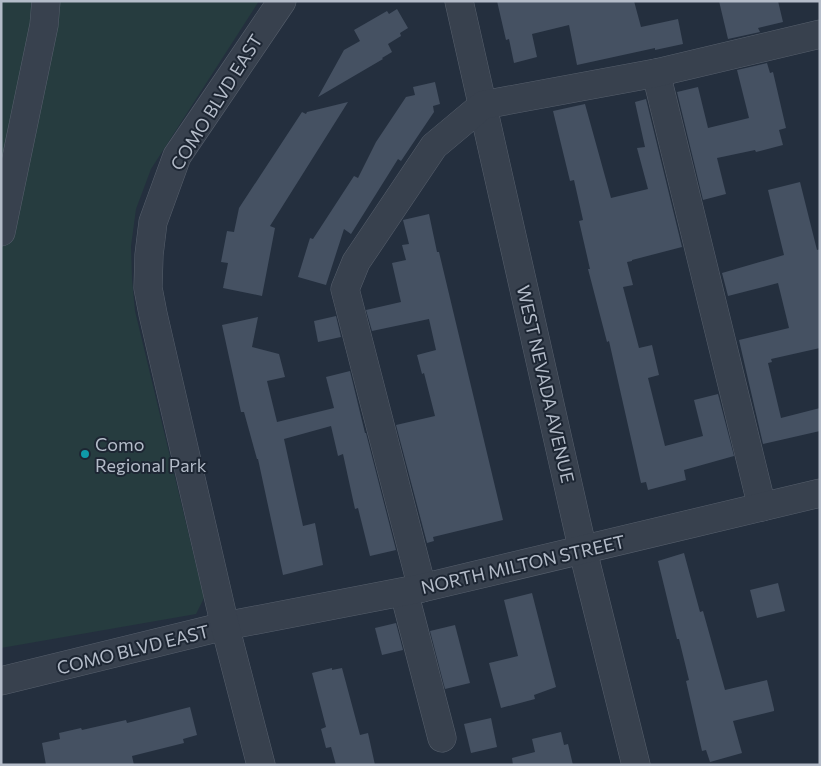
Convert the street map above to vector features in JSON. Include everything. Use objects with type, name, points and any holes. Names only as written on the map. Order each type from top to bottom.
[{"type":"street","points":[[1,232],[44,25],[46,1]]},
{"type":"street","name":"COMO BLVD EAST","points":[[1,681],[225,626],[153,314],[148,288],[149,255],[153,222],[177,156],[282,1]]},
{"type":"street","name":"WEST NEVADA AVENUE","points":[[459,1],[583,550],[636,765]]},
{"type":"street","points":[[442,738],[413,590],[345,289],[356,262],[434,146],[483,105],[656,73],[820,34]]},
{"type":"street","points":[[656,73],[762,507]]},
{"type":"street","name":"NORTH MILTON STREET","points":[[225,626],[413,590],[820,493]]},
{"type":"street","points":[[225,626],[261,765]]},
{"type":"green space","name":"Como Regional Park","points":[[1,1],[259,1],[151,169],[136,209],[131,246],[135,311],[204,598],[196,614],[1,648]]},
{"type":"building","points":[[497,1],[634,1],[641,27],[678,19],[683,44],[655,50],[655,48],[577,65],[569,25],[532,34],[537,57],[514,63],[509,39],[506,40]]},
{"type":"building","points":[[719,1],[778,1],[783,22],[758,28],[760,32],[728,39]]},
{"type":"building","points":[[397,9],[408,28],[400,33],[401,36],[388,44],[392,52],[318,97],[344,50],[360,41],[354,30],[387,11],[389,14]]},
{"type":"building","points":[[767,63],[770,73],[773,72],[786,128],[779,130],[783,145],[756,152],[755,150],[717,158],[726,194],[703,200],[677,92],[698,87],[708,128],[749,118],[737,70]]},
{"type":"building","points":[[435,82],[440,104],[433,106],[434,112],[401,161],[398,159],[351,234],[344,229],[326,285],[298,277],[310,238],[313,239],[354,176],[358,178],[376,142],[406,97],[415,95],[413,87]]},
{"type":"building","points":[[646,99],[682,247],[627,262],[633,285],[623,287],[639,348],[652,345],[659,375],[648,378],[665,446],[703,436],[694,400],[718,394],[734,456],[684,470],[686,480],[648,490],[646,482],[641,483],[609,341],[607,342],[588,269],[590,269],[579,221],[583,220],[574,180],[570,181],[553,111],[585,104],[611,198],[648,189],[637,148],[645,147],[635,102]]},
{"type":"building","points":[[348,102],[270,226],[275,228],[262,296],[223,288],[228,263],[221,262],[227,231],[234,232],[239,208],[302,112],[306,114],[307,112]]},
{"type":"building","points":[[800,182],[817,250],[820,249],[820,348],[771,359],[772,362],[768,363],[781,418],[820,408],[820,431],[763,444],[739,340],[789,328],[778,283],[728,296],[722,273],[784,255],[768,190]]},
{"type":"building","points":[[429,214],[503,520],[433,537],[434,541],[427,543],[396,425],[435,416],[424,373],[422,374],[417,355],[436,350],[429,319],[372,331],[366,310],[401,302],[392,263],[406,260],[402,245],[409,244],[403,220]]},
{"type":"building","points":[[336,316],[341,337],[318,342],[314,321]]},
{"type":"building","points":[[258,317],[252,347],[279,354],[285,377],[267,381],[277,422],[334,408],[326,377],[350,371],[396,550],[370,556],[358,508],[355,509],[343,454],[338,456],[331,426],[284,439],[303,526],[315,523],[323,565],[283,575],[258,459],[244,412],[241,412],[222,325]]},
{"type":"building","points":[[684,553],[700,612],[703,611],[725,690],[767,680],[774,709],[774,711],[733,721],[742,753],[710,762],[706,750],[702,751],[686,681],[689,680],[658,561]]},
{"type":"building","points":[[778,583],[785,611],[757,618],[750,590]]},
{"type":"building","points":[[532,593],[556,687],[534,695],[535,699],[501,708],[489,663],[518,656],[504,600]]},
{"type":"building","points":[[396,623],[403,650],[382,655],[375,628]]},
{"type":"building","points":[[455,625],[470,683],[445,689],[430,631]]},
{"type":"building","points":[[332,668],[332,670],[342,668],[360,735],[368,733],[375,765],[336,765],[331,747],[326,748],[321,729],[326,727],[312,673]]},
{"type":"building","points":[[190,707],[197,735],[183,739],[184,743],[132,756],[134,765],[46,765],[42,743],[60,739],[59,733],[126,720],[127,723]]},
{"type":"building","points":[[491,718],[497,747],[471,753],[464,724]]},
{"type":"building","points":[[561,732],[564,745],[568,744],[573,765],[513,765],[512,758],[535,752],[532,739]]},
{"type":"place","name":"Como Regional Park","points":[[85,454]]}]
